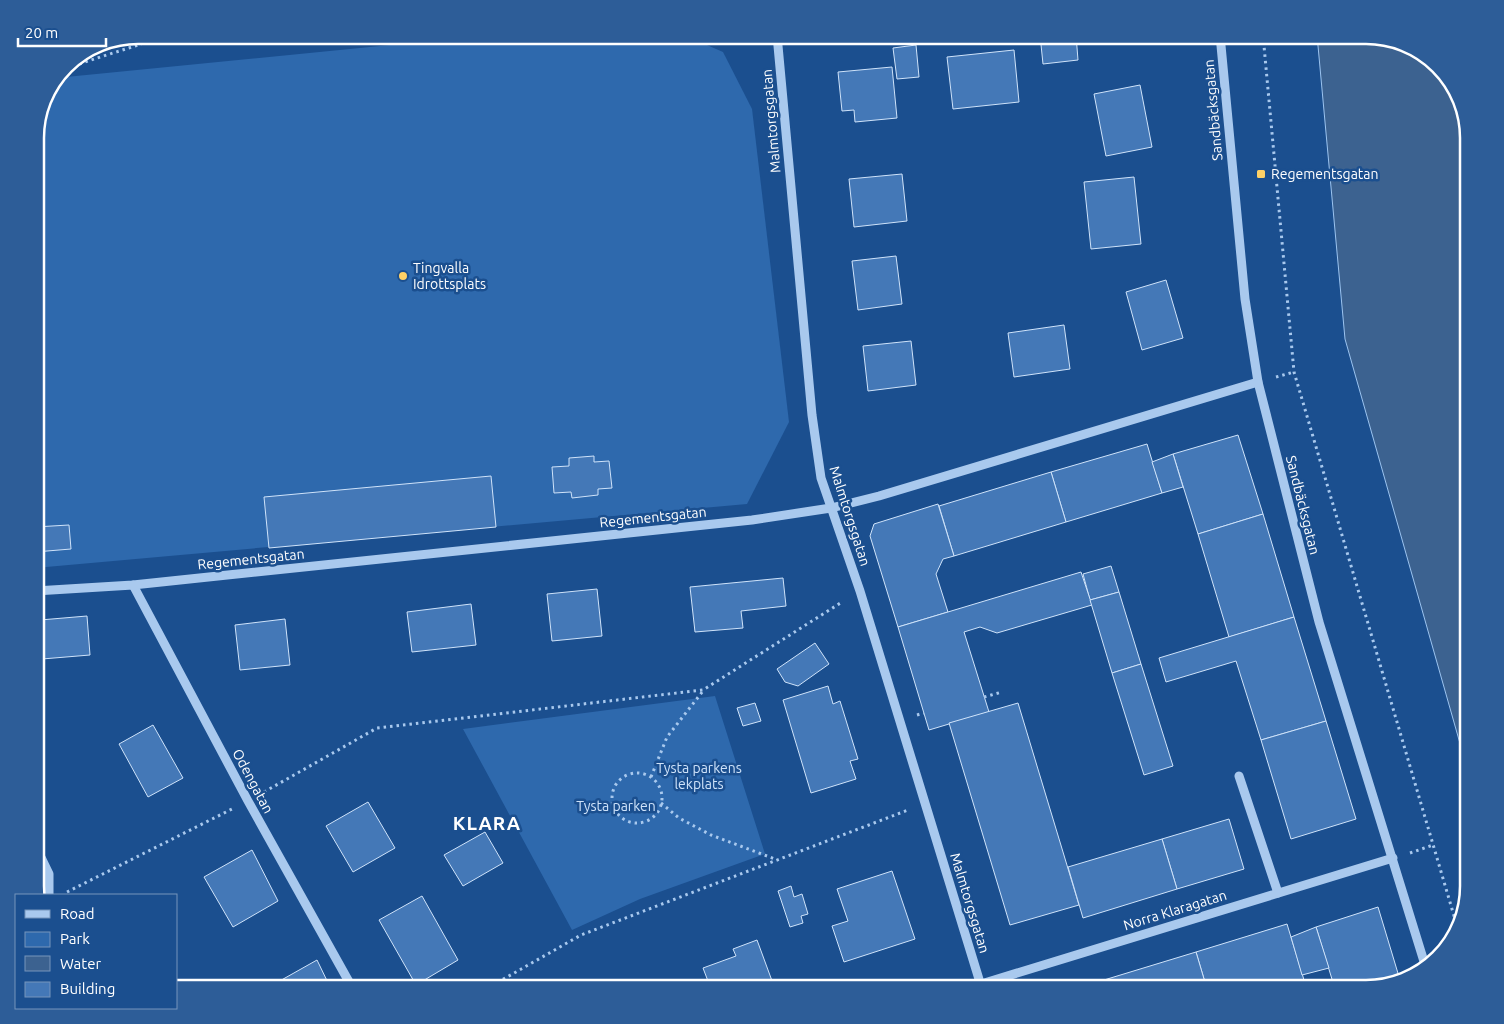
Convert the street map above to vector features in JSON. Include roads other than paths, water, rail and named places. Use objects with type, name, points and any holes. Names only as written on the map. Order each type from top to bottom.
[{"type":"street","name":"Malmtorgsgatan","points":[[778,44],[812,415],[821,478],[860,591],[979,980]]},
{"type":"street","name":"Sandbäcksgatan","points":[[1221,44],[1245,299],[1258,382],[1319,622],[1424,961]]},
{"type":"street","name":"Regementsgatan","points":[[44,590],[132,585],[752,520],[831,508],[879,496],[1258,382]]},
{"type":"street","name":"Odengatan","points":[[132,585],[248,801],[348,980]]},
{"type":"street","points":[[1239,776],[1278,893]]},
{"type":"street","name":"Norra Klaragatan","points":[[1003,980],[1393,858]]},
{"type":"street","points":[[44,864],[49,874],[49,894]]},
{"type":"water","points":[[1318,44],[1379,45],[1391,47],[1413,56],[1428,67],[1444,85],[1451,96],[1457,113],[1460,137],[1460,743],[1345,339]]},
{"type":"place","name":"Regementsgatan","points":[[1261,174]]},
{"type":"place","name":"Tingvalla Idrottsplats","points":[[403,276]]},
{"type":"district","name":"KLARA","points":[[487,823]]},
{"type":"park label","name":"Tysta parkens lekplats","points":[[699,776]]},
{"type":"park label","name":"Tysta parken","points":[[616,806]]}]
